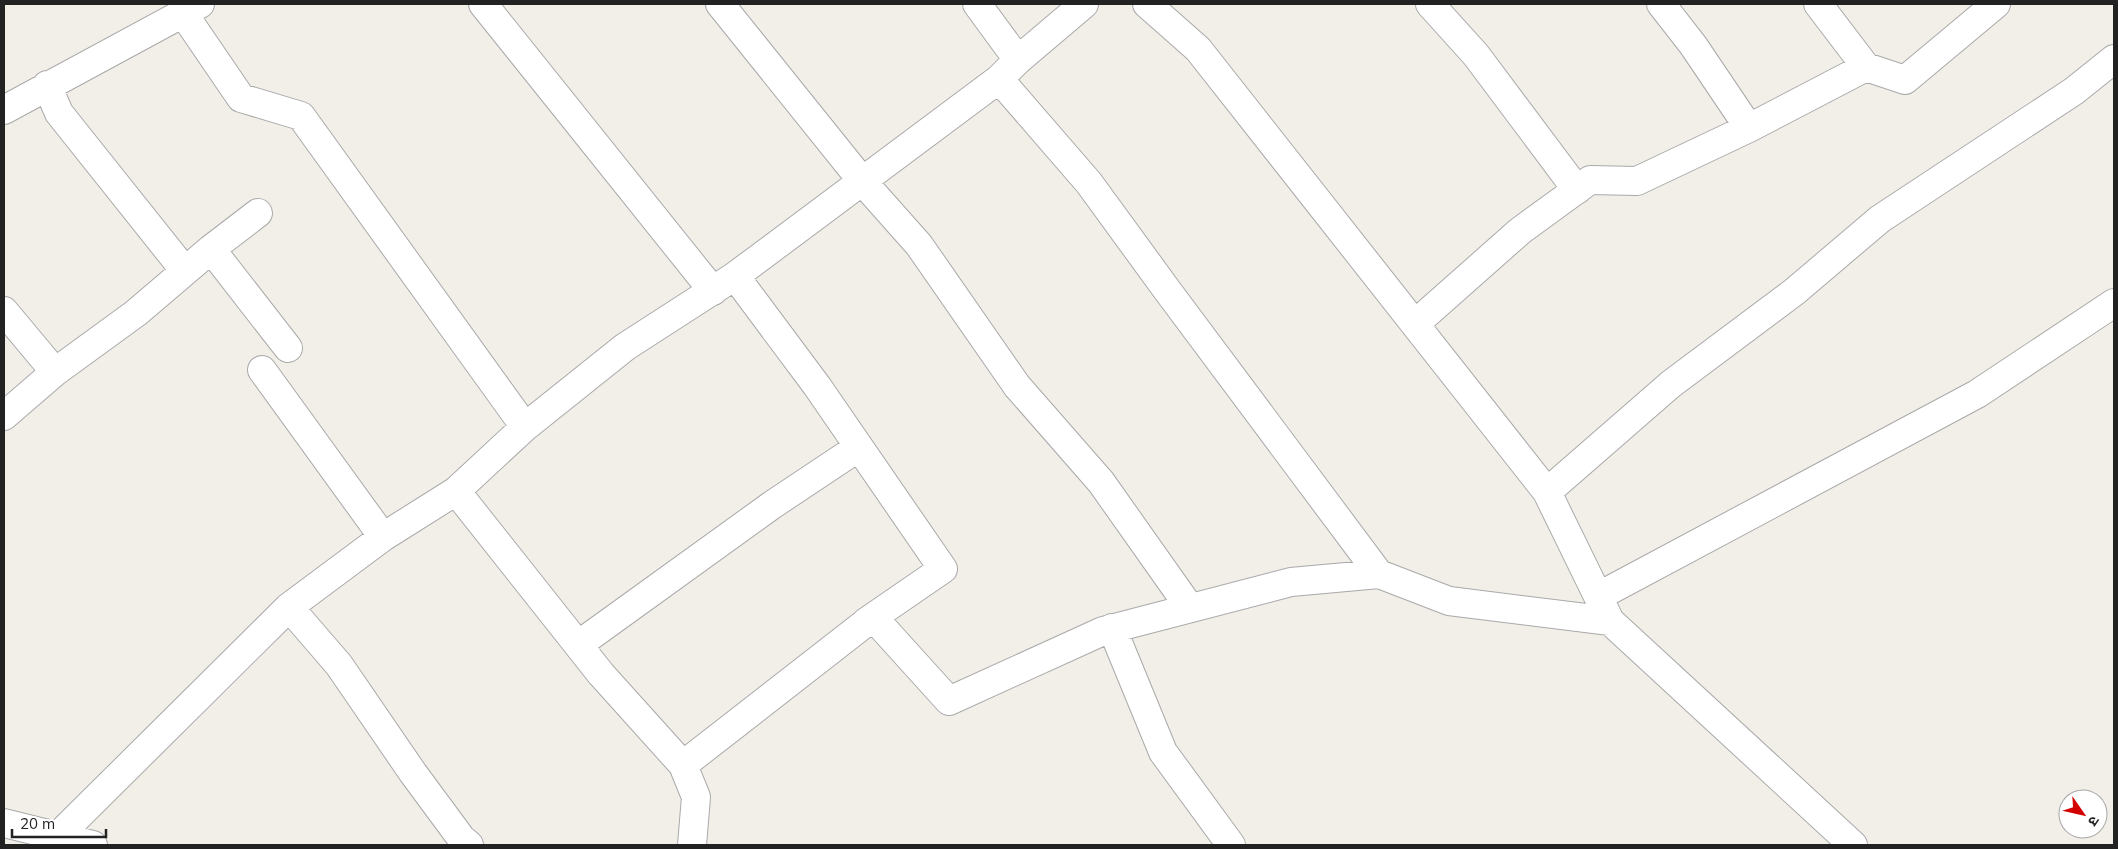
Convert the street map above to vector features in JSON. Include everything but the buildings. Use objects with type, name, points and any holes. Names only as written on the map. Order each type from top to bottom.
[{"type":"street","points":[[483,4],[713,291]]},
{"type":"street","points":[[720,4],[863,182],[918,245],[1017,386],[1101,482],[1190,608]]},
{"type":"street","points":[[978,4],[1018,60]]},
{"type":"street","points":[[53,841],[289,607],[383,537],[456,491],[525,427],[625,347],[735,276],[863,182],[999,79],[1018,60],[1084,4]]},
{"type":"street","points":[[1147,4],[1198,49],[1547,492],[1610,621],[1853,845]]},
{"type":"street","points":[[1430,4],[1476,55],[1577,190]]},
{"type":"street","points":[[1661,4],[1693,45],[1749,128]]},
{"type":"street","points":[[1818,4],[1866,67],[1905,80],[1996,4]]},
{"type":"street","points":[[4,110],[193,7],[241,98],[301,116],[525,427]]},
{"type":"street","points":[[1547,492],[1671,384],[1794,292],[1880,219],[2074,91],[2114,59]]},
{"type":"street","points":[[1415,324],[1520,231],[1590,180],[1637,181],[1749,128],[1866,67]]},
{"type":"street","points":[[999,79],[1089,183],[1166,290],[1379,574]]},
{"type":"street","points":[[47,85],[58,113],[185,271]]},
{"type":"street","points":[[4,416],[55,372],[136,313],[211,249],[258,213]]},
{"type":"street","points":[[211,249],[288,348]]},
{"type":"street","points":[[735,276],[817,386],[943,569],[866,622]]},
{"type":"street","points":[[1598,596],[1977,394],[2114,303]]},
{"type":"street","points":[[4,311],[55,372]]},
{"type":"street","points":[[262,370],[383,537]]},
{"type":"street","points":[[578,645],[772,505],[859,447]]},
{"type":"street","points":[[456,491],[607,681],[683,765],[696,797],[692,845]]},
{"type":"street","points":[[683,765],[873,617],[949,701],[1112,628],[1291,582],[1379,574],[1449,601],[1610,621]]},
{"type":"street","points":[[289,607],[339,665],[413,773],[469,845]]},
{"type":"street","points":[[1112,628],[1163,752],[1231,845]]},
{"type":"street","points":[[4,822],[53,841],[93,845]]}]
